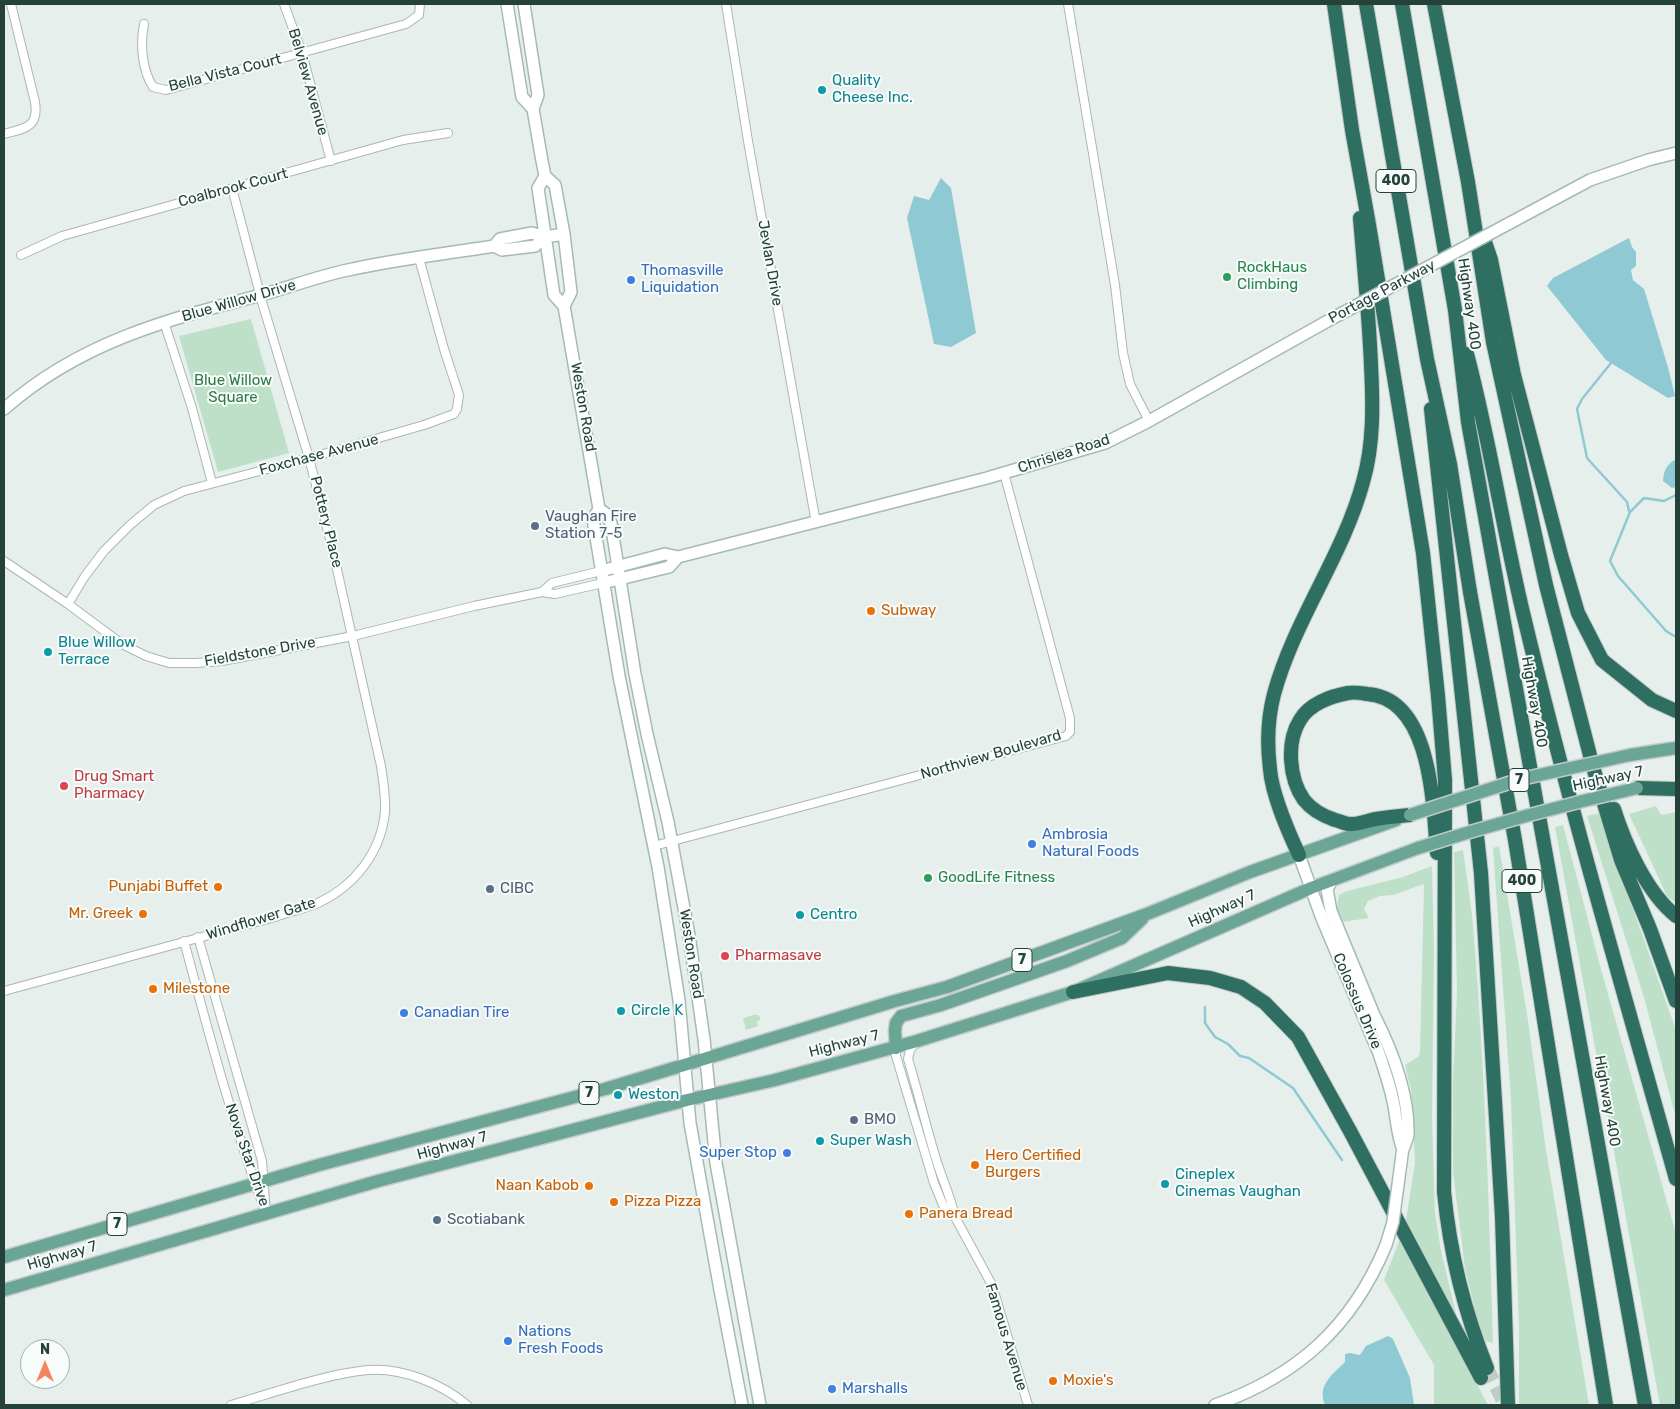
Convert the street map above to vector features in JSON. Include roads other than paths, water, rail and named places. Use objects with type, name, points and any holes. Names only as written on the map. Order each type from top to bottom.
[{"type":"highway","points":[[1073,992],[1168,973],[1210,978],[1241,987],[1264,1003],[1298,1038],[1484,1373],[1478,1344],[1460,1289],[1452,1256],[1444,1192],[1445,780],[1423,553],[1352,130],[1334,4]]},
{"type":"highway","name":"400","points":[[1366,4],[1427,359],[1450,464],[1470,592],[1515,840],[1606,1405]]},
{"type":"highway","name":"Highway 400","points":[[1402,4],[1455,310],[1468,422],[1646,1405]]},
{"type":"highway","points":[[1434,4],[1468,182],[1496,352],[1546,585],[1593,767],[1621,860],[1650,929],[1676,1001]]},
{"type":"highway","points":[[1299,855],[1276,794],[1270,770],[1269,732],[1274,695],[1289,651],[1346,530],[1363,482],[1370,449],[1373,410],[1365,268],[1352,130]]},
{"type":"highway","points":[[1468,182],[1491,260],[1514,374],[1547,504],[1578,613],[1602,660],[1652,700],[1676,711]]},
{"type":"highway","points":[[1455,310],[1483,417],[1524,616],[1585,852],[1676,1179]]},
{"type":"highway","points":[[1427,359],[1436,468],[1481,873],[1502,1216],[1508,1405]]},
{"type":"highway","points":[[1410,815],[1378,818],[1350,824],[1323,816],[1304,799],[1293,775],[1290,746],[1300,720],[1310,709],[1324,700],[1350,692],[1376,694],[1388,699],[1403,710],[1418,735],[1431,788],[1438,866],[1445,883]]},
{"type":"highway","points":[[1593,767],[1604,780],[1616,815],[1638,865],[1656,896],[1676,916]]},
{"type":"highway","points":[[1637,788],[1676,789]]},
{"type":"highway","points":[[1503,1405],[1506,1366]]},
{"type":"main road","name":"Weston Road","points":[[507,4],[522,97],[533,109]]},
{"type":"main road","name":"Weston Road","points":[[524,4],[538,95],[533,109],[545,176],[555,185],[564,234],[571,292],[564,306]]},
{"type":"main road","name":"Portage Parkway","points":[[1149,421],[1333,318],[1590,180],[1648,160],[1676,153]]},
{"type":"main road","name":"Weston Road","points":[[545,176],[538,188],[554,295],[564,306],[600,509],[606,514],[611,523],[635,674],[672,842],[689,935],[706,1058],[716,1162],[760,1405]]},
{"type":"main road","name":"Blue Willow Drive","points":[[4,409],[16,398],[86,352],[144,328],[348,270],[494,246],[500,239],[532,233],[545,237],[564,234]]},
{"type":"main road","name":"Chrislea Road","points":[[619,566],[666,554],[678,557],[816,523],[1004,473],[1105,443],[1149,421]]},
{"type":"main road","name":"Weston Road","points":[[600,509],[593,519],[601,571],[619,676],[654,846],[679,1000],[687,1100],[742,1405]]},
{"type":"main road","name":"Chrislea Road","points":[[621,579],[669,567],[678,557]]},
{"type":"main road","name":"Fieldstone Drive","points":[[601,571],[619,566]]},
{"type":"main road","name":"Fieldstone Drive","points":[[603,583],[621,579]]},
{"type":"main road","name":"Highway 7","points":[[4,1257],[260,1182],[606,1089],[895,1000],[947,987],[1147,914],[1250,872],[1410,815],[1521,779],[1630,755],[1676,748]]},
{"type":"main road","name":"Highway 7","points":[[4,1290],[378,1182],[687,1100],[775,1080],[896,1048],[1073,992],[1310,888],[1418,848],[1498,823],[1637,788],[1676,782]]},
{"type":"main road","name":"Colossus Drive","points":[[1214,1405],[1246,1394],[1288,1370],[1307,1355],[1345,1318],[1364,1291],[1376,1268],[1393,1222],[1403,1153],[1398,1137],[1395,1111],[1386,1073],[1326,913],[1310,888],[1299,855]]},
{"type":"main road","name":"Colossus Drive","points":[[1326,913],[1327,889],[1332,880]]},
{"type":"main road","points":[[896,1048],[896,1023],[901,1016],[941,1005],[1067,962],[1122,938],[1147,914]]},
{"type":"street","points":[[4,134],[26,128],[34,122],[36,117],[35,102],[11,4]]},
{"type":"street","name":"Belview Avenue","points":[[284,4],[302,53],[331,161]]},
{"type":"street","name":"Bella Vista Court","points":[[144,24],[141,38],[143,58],[150,84],[153,88],[166,90],[406,24],[419,15],[420,4]]},
{"type":"street","name":"Jevlan Drive","points":[[726,4],[748,141],[816,523]]},
{"type":"street","points":[[1068,4],[1115,285],[1123,353],[1130,384],[1149,421]]},
{"type":"street","name":"Coalbrook Court","points":[[21,255],[62,236],[403,140],[448,133]]},
{"type":"street","name":"Pottery Place","points":[[232,188],[260,295],[310,458],[353,636]]},
{"type":"street","name":"Foxchase Avenue","points":[[68,604],[85,576],[104,551],[130,525],[154,505],[184,491],[310,458],[454,414],[458,409],[459,395],[419,258]]},
{"type":"street","points":[[164,322],[192,408],[212,483]]},
{"type":"street","name":"Northview Boulevard","points":[[654,846],[1066,736],[1070,732],[1070,718],[1004,473]]},
{"type":"street","name":"Fieldstone Drive","points":[[4,561],[68,604],[122,644],[146,656],[169,663],[222,661],[353,636],[474,606],[542,592],[555,594],[603,583]]},
{"type":"street","name":"Fieldstone Drive","points":[[542,592],[552,583],[601,571]]},
{"type":"street","name":"Windflower Gate","points":[[4,991],[274,917],[319,902],[348,884],[362,870],[372,853],[383,823],[385,794],[353,636]]},
{"type":"street","name":"Nova Star Drive","points":[[198,937],[262,1161],[260,1182]]},
{"type":"street","name":"Nova Star Drive","points":[[184,941],[228,1098],[260,1182],[266,1214]]},
{"type":"street","name":"Famous Avenue","points":[[917,1041],[910,1050],[908,1059],[934,1154],[952,1202],[955,1217],[992,1285],[1028,1405]]},
{"type":"street","name":"Famous Avenue","points":[[896,1048],[896,1056],[934,1183],[942,1205],[955,1217]]},
{"type":"street","points":[[231,1405],[318,1380],[369,1370],[393,1372],[429,1382],[456,1396],[467,1405]]},
{"type":"water","points":[[941,178],[951,188],[976,333],[951,347],[934,344],[907,218],[914,196],[929,200]]},
{"type":"water","points":[[1629,238],[1636,252],[1636,266],[1631,270],[1633,280],[1644,289],[1668,367],[1675,396],[1668,398],[1606,360],[1547,286],[1553,278]]},
{"type":"water","points":[[1676,459],[1676,487],[1672,488],[1663,481],[1663,477],[1670,463]]},
{"type":"water","points":[[1388,1336],[1393,1339],[1410,1378],[1414,1405],[1325,1405],[1323,1398],[1324,1386],[1345,1362],[1345,1354],[1360,1355],[1366,1346]]},
{"type":"waterway","points":[[1611,363],[1582,399],[1577,409],[1587,458],[1627,502],[1629,511]]},
{"type":"waterway","points":[[1676,495],[1664,501],[1644,498],[1630,512],[1610,561],[1618,576],[1666,631],[1676,637]]},
{"type":"waterway","points":[[1205,1007],[1205,1023],[1215,1037],[1228,1044],[1240,1056],[1249,1058],[1293,1088],[1342,1160]]},
{"type":"tunnel","points":[[1487,1368],[1505,1405]]},
{"type":"place","name":"Quality Cheese Inc.","points":[[822,90]]},
{"type":"place","name":"RockHaus Climbing","points":[[1227,277]]},
{"type":"place","name":"Thomasville Liquidation","points":[[631,280]]},
{"type":"place","name":"Vaughan Fire Station 7-5","points":[[535,526]]},
{"type":"place","name":"Subway","points":[[871,611]]},
{"type":"place","name":"Blue Willow Terrace","points":[[48,652]]},
{"type":"place","name":"Drug Smart Pharmacy","points":[[64,786]]},
{"type":"place","name":"Ambrosia Natural Foods","points":[[1032,844]]},
{"type":"place","name":"GoodLife Fitness","points":[[928,878]]},
{"type":"place","name":"Punjabi Buffet","points":[[218,887]]},
{"type":"place","name":"CIBC","points":[[490,889]]},
{"type":"place","name":"Mr. Greek","points":[[143,914]]},
{"type":"place","name":"Centro","points":[[800,915]]},
{"type":"place","name":"Pharmasave","points":[[725,956]]},
{"type":"place","name":"Milestone","points":[[153,989]]},
{"type":"place","name":"Circle K","points":[[621,1011]]},
{"type":"place","name":"Canadian Tire","points":[[404,1013]]},
{"type":"place","name":"Weston","points":[[618,1095]]},
{"type":"place","name":"BMO","points":[[854,1120]]},
{"type":"place","name":"Super Wash","points":[[820,1141]]},
{"type":"place","name":"Super Stop","points":[[787,1153]]},
{"type":"place","name":"Hero Certified Burgers","points":[[975,1165]]},
{"type":"place","name":"Cineplex Cinemas Vaughan","points":[[1165,1184]]},
{"type":"place","name":"Naan Kabob","points":[[589,1186]]},
{"type":"place","name":"Pizza Pizza","points":[[614,1202]]},
{"type":"place","name":"Panera Bread","points":[[909,1214]]},
{"type":"place","name":"Scotiabank","points":[[437,1220]]},
{"type":"place","name":"Nations Fresh Foods","points":[[508,1341]]},
{"type":"place","name":"Moxie's","points":[[1053,1381]]},
{"type":"place","name":"Marshalls","points":[[832,1389]]},
{"type":"park label","name":"Blue Willow Square","points":[[233,390]]}]
